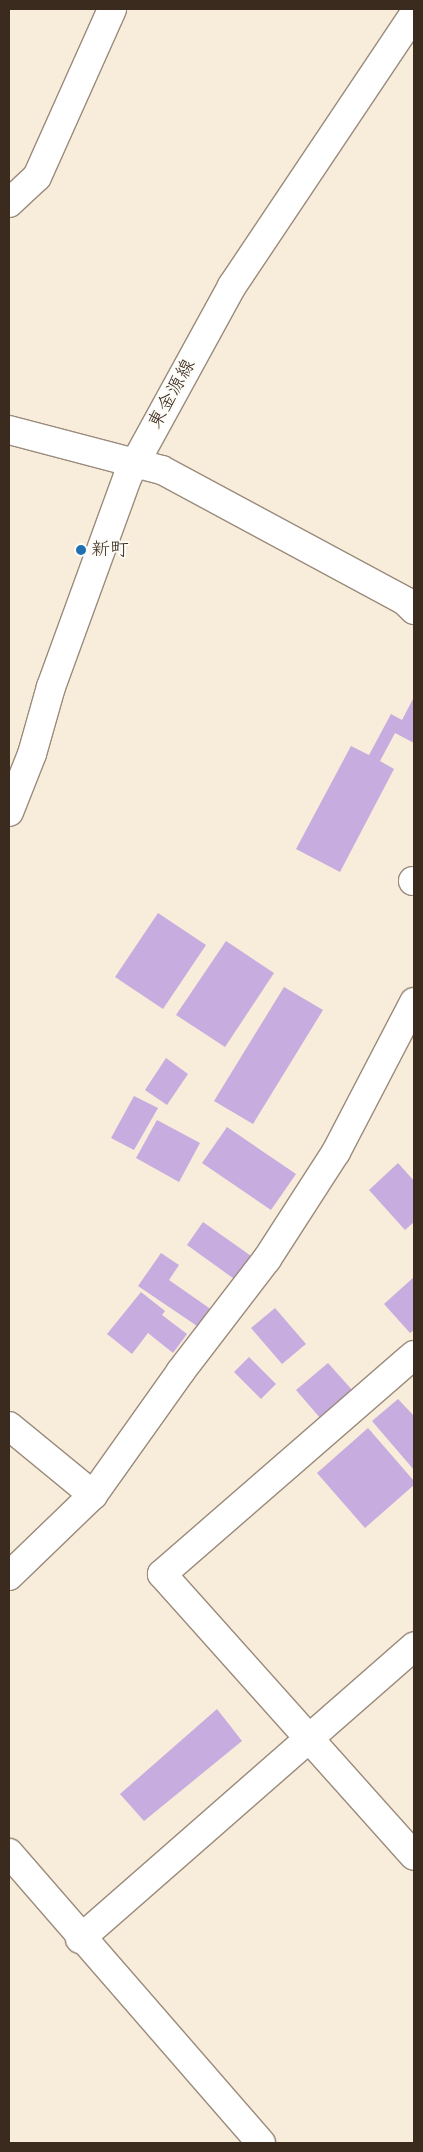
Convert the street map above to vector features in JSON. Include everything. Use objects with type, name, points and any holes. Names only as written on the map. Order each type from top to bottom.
[{"type":"street","points":[[9,204],[37,177],[112,9]]},
{"type":"street","name":"東金源線","points":[[9,812],[135,461],[232,286],[414,14]]},
{"type":"street","points":[[9,430],[135,461],[170,475],[405,601],[414,610]]},
{"type":"street","points":[[9,1576],[92,1495],[181,1371],[267,1259],[336,1152],[414,1002]]},
{"type":"street","points":[[414,1355],[162,1574],[414,1856]]},
{"type":"street","points":[[9,1426],[92,1495]]},
{"type":"street","points":[[80,1939],[414,1647]]},
{"type":"street","points":[[9,1854],[80,1939],[262,2143]]},
{"type":"building","points":[[414,697],[414,743],[395,733],[380,761],[394,769],[340,872],[296,849],[351,746],[369,755],[391,714],[402,720]]},
{"type":"building","points":[[158,913],[206,945],[163,1009],[115,977]]},
{"type":"building","points":[[226,941],[274,973],[225,1047],[176,1015]]},
{"type":"building","points":[[284,987],[323,1010],[253,1124],[214,1101]]},
{"type":"building","points":[[166,1058],[188,1074],[167,1105],[145,1090]]},
{"type":"building","points":[[134,1096],[158,1108],[134,1150],[111,1138]]},
{"type":"building","points":[[157,1120],[200,1143],[179,1182],[136,1158]]},
{"type":"building","points":[[227,1127],[296,1174],[271,1210],[202,1163]]},
{"type":"building","points":[[398,1163],[414,1181],[414,1222],[405,1230],[369,1190]]},
{"type":"building","points":[[203,1222],[254,1258],[237,1281],[187,1245]]},
{"type":"building","points":[[161,1253],[179,1265],[169,1280],[212,1310],[200,1328],[138,1286]]},
{"type":"building","points":[[414,1277],[414,1330],[410,1333],[384,1304]]},
{"type":"building","points":[[141,1292],[165,1311],[162,1315],[187,1334],[173,1353],[148,1333],[132,1354],[107,1334]]},
{"type":"building","points":[[275,1308],[306,1344],[282,1364],[251,1328]]},
{"type":"building","points":[[249,1357],[276,1384],[261,1399],[234,1372]]},
{"type":"building","points":[[328,1363],[353,1391],[321,1419],[296,1390]]},
{"type":"building","points":[[398,1399],[414,1416],[414,1470],[372,1421]]},
{"type":"building","points":[[368,1428],[414,1481],[414,1485],[365,1528],[317,1473]]},
{"type":"building","points":[[217,1709],[242,1741],[144,1821],[120,1794]]},
{"type":"place","name":"新町","points":[[81,550]]}]
